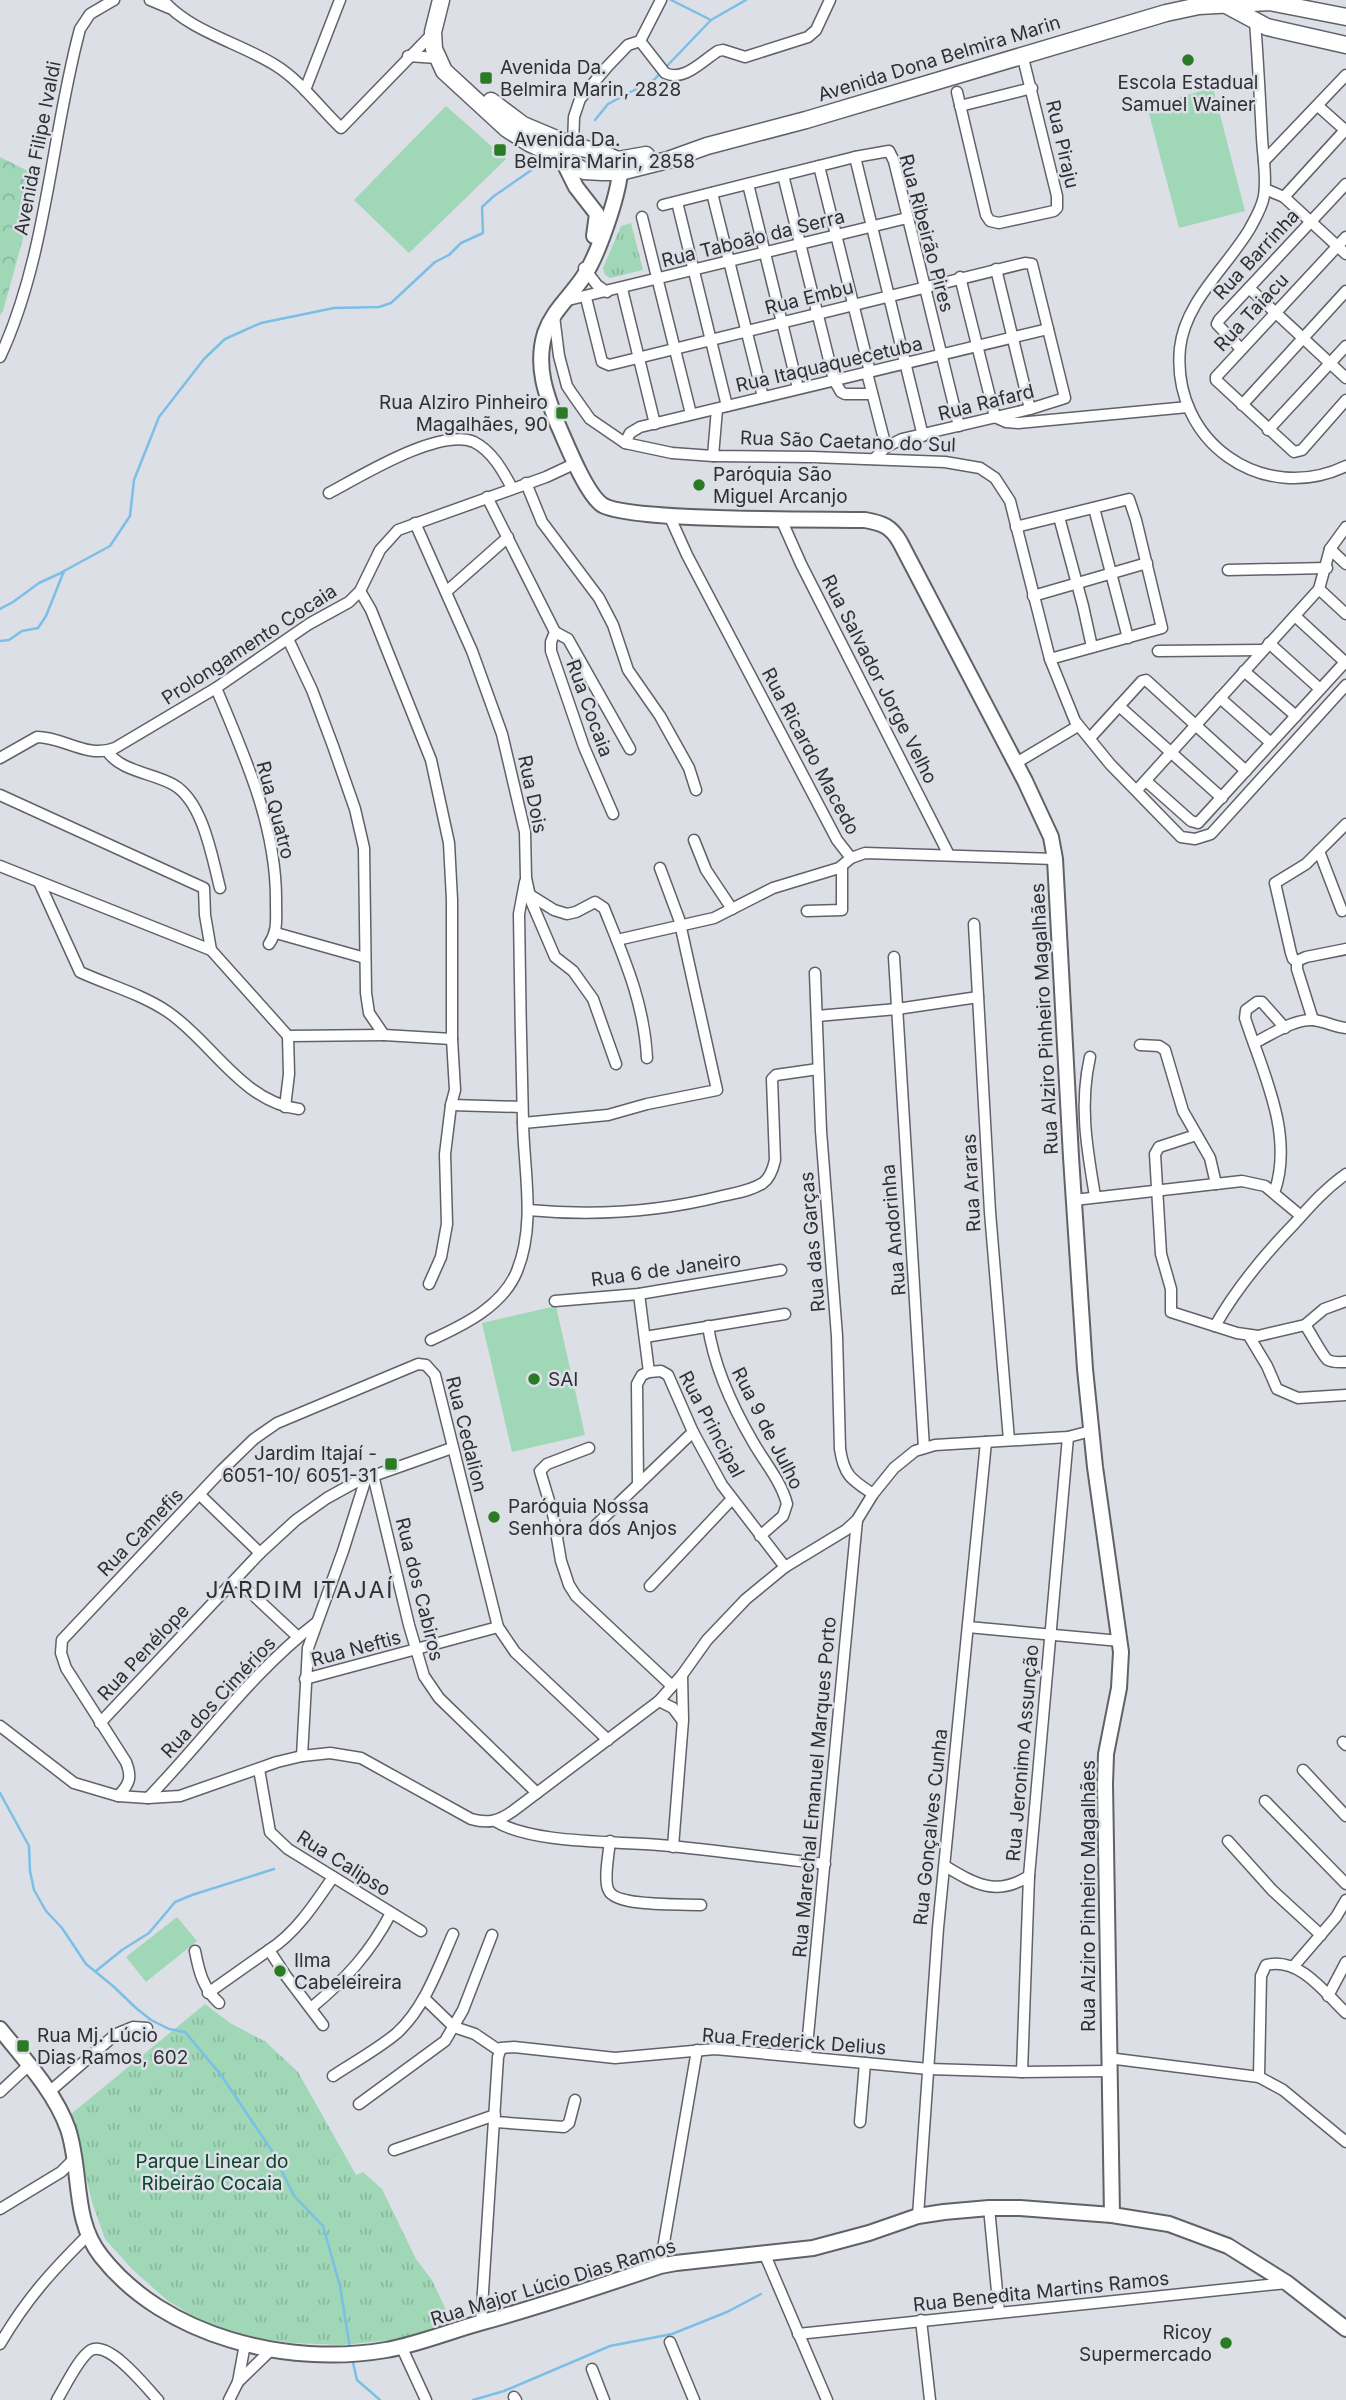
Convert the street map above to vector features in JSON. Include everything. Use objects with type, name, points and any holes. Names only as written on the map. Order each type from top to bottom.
[{"type":"main road","points":[[441,0],[437,58],[444,71],[507,129],[528,143],[568,157]]},
{"type":"main road","points":[[1260,29],[1256,11],[1270,2]]},
{"type":"main road","name":"Avenida Dona Belmira Marin","points":[[437,28],[454,66],[495,105],[584,171],[668,160],[707,146],[806,120],[1022,54],[1199,6],[1270,2],[1346,17]]},
{"type":"main road","points":[[1224,4],[1260,29],[1346,45]]},
{"type":"main road","name":"Avenida Dona Belmira Marin","points":[[568,157],[599,152],[619,166]]},
{"type":"street","name":"Avenida Filipe Ivaldi","points":[[0,357],[18,312],[36,244],[80,29],[90,14],[114,0]]},
{"type":"street","points":[[150,0],[171,9]]},
{"type":"street","points":[[163,0],[181,17],[275,64],[305,90],[341,128],[437,28]]},
{"type":"street","points":[[305,90],[340,0]]},
{"type":"street","points":[[640,41],[665,73],[678,75],[691,71],[718,51],[744,57],[808,37],[816,30],[830,0]]},
{"type":"street","points":[[568,157],[573,117],[580,99],[628,45],[640,41],[660,2]]},
{"type":"street","points":[[1260,29],[1264,198],[1256,218],[1195,305],[1181,339],[1180,368],[1188,407],[1197,424],[1212,443],[1244,468],[1279,478],[1300,479],[1320,476],[1346,466]]},
{"type":"street","name":"Rua Piraju","points":[[957,92],[986,215],[990,221],[999,223],[1054,211],[1057,208],[1057,196],[1022,54]]},
{"type":"street","points":[[408,56],[437,58]]},
{"type":"street","points":[[1264,162],[1346,75]]},
{"type":"street","points":[[960,106],[1032,88]]},
{"type":"street","points":[[1284,197],[1346,130],[1318,106]]},
{"type":"street","name":"Rua Ribeirão Pires","points":[[663,205],[855,157],[887,151],[892,154],[959,426]]},
{"type":"street","name":"Rua Alziro Pinheiro Magalhães","points":[[568,157],[571,180],[593,207],[598,220],[597,231],[578,283],[554,315],[541,348],[541,374],[551,408],[593,495],[605,507],[669,515],[865,520],[882,524],[894,531],[1049,831],[1055,859],[1074,1200],[1091,1431],[1120,1642],[1120,1680],[1106,1754],[1105,1784],[1112,2215]]},
{"type":"street","points":[[855,157],[923,436]]},
{"type":"street","points":[[607,292],[597,285],[584,268],[616,195],[619,166]]},
{"type":"street","points":[[818,166],[886,447]]},
{"type":"street","points":[[783,175],[834,380],[845,394],[872,394]]},
{"type":"street","points":[[748,184],[798,388]]},
{"type":"street","name":"Rua Barrinha","points":[[1241,349],[1217,323],[1346,184]]},
{"type":"street","points":[[1265,189],[1284,197],[1346,254]]},
{"type":"street","points":[[712,193],[762,397]]},
{"type":"street","points":[[582,195],[599,199],[616,195]]},
{"type":"street","points":[[677,202],[727,406]]},
{"type":"street","points":[[642,218],[691,414]]},
{"type":"street","name":"Rua Taboão da Serra","points":[[563,302],[907,218]]},
{"type":"street","name":"Rua Taiacu","points":[[1346,237],[1217,374],[1216,379],[1294,452],[1302,450],[1346,400]]},
{"type":"street","name":"Rua Embu","points":[[586,298],[602,362],[609,365],[1025,263],[1034,267],[1048,329]]},
{"type":"street","points":[[996,269],[1030,409]]},
{"type":"street","points":[[960,278],[995,417],[1018,423],[1188,407]]},
{"type":"street","points":[[1249,288],[1346,378]]},
{"type":"street","points":[[622,289],[655,424]]},
{"type":"street","points":[[1242,405],[1346,291]]},
{"type":"street","name":"Rua São Caetano do Sul","points":[[554,315],[559,356],[567,386],[590,419],[625,443],[672,453],[713,456],[945,462],[979,468],[995,478],[1010,501],[1050,659],[1066,701],[1079,726],[1110,764],[1181,836],[1195,839],[1211,834],[1346,685]]},
{"type":"street","name":"Rua Itaquaquecetuba","points":[[625,443],[634,430],[691,414],[1048,329]]},
{"type":"street","name":"Rua Rafard","points":[[874,459],[886,447],[902,439],[1063,400],[1065,394],[1048,329]]},
{"type":"street","points":[[1268,430],[1346,346]]},
{"type":"street","points":[[713,456],[717,409]]},
{"type":"street","points":[[329,492],[422,447],[440,440],[458,438],[476,443],[484,449],[501,468],[512,488]]},
{"type":"street","name":"Prolongamento Cocaia","points":[[107,751],[216,688],[288,639],[342,607],[360,591],[375,558],[398,530],[546,477],[576,463]]},
{"type":"street","points":[[526,483],[541,523],[599,598],[613,625],[628,670],[660,716],[689,768],[696,790]]},
{"type":"street","name":"Rua Cocaia","points":[[487,497],[555,632],[551,651],[584,747],[613,814]]},
{"type":"street","points":[[1016,527],[1131,500],[1163,627],[1050,659]]},
{"type":"street","points":[[1094,508],[1128,638]]},
{"type":"street","name":"Rua Ricardo Macedo","points":[[669,515],[763,701],[837,840],[851,858],[865,853],[1055,859]]},
{"type":"street","points":[[1059,516],[1092,647]]},
{"type":"street","name":"Rua Salvador Jorge Velho","points":[[781,519],[801,564],[949,855]]},
{"type":"street","name":"Rua Dois","points":[[415,523],[484,681],[504,739],[525,828],[526,878],[530,895],[555,957],[573,971],[593,999],[616,1065]]},
{"type":"street","points":[[1137,790],[1319,589],[1327,568],[1330,549],[1346,527]]},
{"type":"street","points":[[446,592],[508,537]]},
{"type":"street","points":[[1330,549],[1346,564]]},
{"type":"street","points":[[1033,596],[1147,563]]},
{"type":"street","points":[[1228,570],[1327,568]]},
{"type":"street","points":[[1319,589],[1346,614]]},
{"type":"street","points":[[360,591],[371,610],[422,735],[445,823],[451,877],[455,1090],[445,1154],[447,1224],[441,1257],[429,1284]]},
{"type":"street","points":[[1146,781],[1195,824],[1200,822],[1346,662],[1295,616]]},
{"type":"street","points":[[555,632],[568,639],[630,749]]},
{"type":"street","points":[[288,639],[312,691],[355,809],[365,859],[367,1008],[384,1035]]},
{"type":"street","points":[[1158,651],[1266,646],[1320,689]]},
{"type":"street","points":[[1244,671],[1296,716]]},
{"type":"street","points":[[1090,738],[1142,681],[1146,680],[1246,771]]},
{"type":"street","name":"Rua Quatro","points":[[216,688],[248,765],[270,839],[276,881],[276,933]]},
{"type":"street","points":[[1220,698],[1271,743]]},
{"type":"street","points":[[1119,706],[1222,799]]},
{"type":"street","points":[[1016,763],[1079,726]]},
{"type":"street","points":[[0,758],[37,737],[93,752],[107,751],[116,762],[177,787],[195,807],[220,888]]},
{"type":"street","points":[[0,795],[204,887],[211,950]]},
{"type":"street","points":[[1297,961],[1293,960],[1291,953],[1275,883],[1306,864],[1346,824]]},
{"type":"street","points":[[694,839],[706,870],[732,909]]},
{"type":"street","points":[[1319,851],[1342,911]]},
{"type":"street","points":[[617,940],[700,923],[773,888],[842,866],[851,858]]},
{"type":"street","points":[[0,866],[211,950],[288,1036],[289,1074],[285,1107]]},
{"type":"street","points":[[807,912],[842,910],[842,866]]},
{"type":"street","points":[[523,1123],[608,1115],[717,1090],[681,926],[660,868]]},
{"type":"street","points":[[431,1340],[472,1320],[505,1292],[517,1272],[523,1250],[528,1210],[523,1123],[519,914],[526,878]]},
{"type":"street","points":[[40,882],[80,972],[167,1011],[201,1039],[230,1072],[285,1107],[299,1109]]},
{"type":"street","points":[[530,895],[554,910],[567,914],[595,902],[604,908],[631,971],[638,995],[647,1058]]},
{"type":"street","name":"Rua Araras","points":[[974,924],[990,1212],[1009,1440]]},
{"type":"street","points":[[269,944],[276,933],[365,958]]},
{"type":"street","points":[[1297,961],[1346,948]]},
{"type":"street","name":"Rua Andorinha","points":[[894,957],[924,1448]]},
{"type":"street","points":[[1297,961],[1313,1020]]},
{"type":"street","name":"Rua das Garças","points":[[815,973],[818,1069],[837,1336],[840,1449],[842,1464],[848,1476],[873,1494]]},
{"type":"street","points":[[817,1016],[897,1009],[978,997]]},
{"type":"street","points":[[1274,1192],[1279,1167],[1278,1117],[1245,1014],[1249,1007],[1257,1002],[1264,1003],[1285,1028]]},
{"type":"street","points":[[1254,1043],[1285,1028],[1313,1020],[1346,1028]]},
{"type":"street","points":[[288,1036],[384,1035],[452,1039]]},
{"type":"street","points":[[1140,1045],[1159,1046],[1165,1050],[1183,1111],[1210,1158],[1216,1184]]},
{"type":"street","points":[[1090,1057],[1084,1119],[1096,1196]]},
{"type":"street","points":[[528,1210],[579,1213],[654,1209],[753,1189],[766,1180],[774,1167],[772,1079],[776,1075],[818,1069]]},
{"type":"street","points":[[451,1105],[523,1107]]},
{"type":"street","points":[[1196,1135],[1156,1150],[1161,1254],[1171,1289],[1171,1312],[1249,1336],[1305,1325],[1324,1308],[1346,1301]]},
{"type":"street","points":[[1215,1326],[1245,1279],[1318,1197],[1346,1174]]},
{"type":"street","points":[[1074,1200],[1253,1182],[1274,1192],[1301,1216]]},
{"type":"street","name":"Rua 6 de Janeiro","points":[[555,1301],[639,1294],[781,1270]]},
{"type":"street","name":"Rua Principal","points":[[639,1294],[649,1371],[661,1371],[668,1375],[693,1432],[732,1499],[785,1567]]},
{"type":"street","points":[[645,1337],[785,1314]]},
{"type":"street","points":[[1305,1325],[1327,1359],[1346,1362]]},
{"type":"street","name":"Rua 9 de Julho","points":[[708,1326],[718,1368],[737,1412],[780,1485],[787,1504],[783,1516],[760,1536]]},
{"type":"street","points":[[1249,1336],[1277,1389],[1298,1398],[1346,1395]]},
{"type":"street","name":"Rua Cedalion","points":[[404,1369],[418,1364],[432,1369],[498,1627],[515,1652],[608,1741]]},
{"type":"street","name":"Rua Camefis","points":[[118,1796],[127,1786],[130,1772],[66,1668],[61,1653],[62,1640],[254,1439],[277,1423],[404,1369]]},
{"type":"street","points":[[638,1485],[637,1384],[642,1375],[649,1371]]},
{"type":"street","points":[[495,1821],[537,1793],[659,1701],[731,1613],[785,1567],[857,1520],[873,1494],[906,1457],[924,1448],[1068,1437],[1091,1431]]},
{"type":"street","points":[[596,1525],[693,1432]]},
{"type":"street","name":"Rua Jeronimo Assunção","points":[[1022,2072],[1029,1876],[1068,1437]]},
{"type":"street","name":"Rua Gonçalves Cunha","points":[[918,2216],[932,1993],[986,1442]]},
{"type":"street","name":"Rua Penélope","points":[[100,1723],[260,1553],[296,1520],[327,1497],[370,1476],[452,1448]]},
{"type":"street","points":[[589,1448],[547,1464],[540,1471],[553,1514],[565,1574],[576,1596],[672,1686]]},
{"type":"street","points":[[302,1756],[308,1648],[370,1476]]},
{"type":"street","name":"Rua dos Cabiros","points":[[370,1476],[424,1676],[439,1698],[537,1793]]},
{"type":"street","points":[[200,1495],[260,1553]]},
{"type":"street","points":[[650,1586],[732,1499]]},
{"type":"street","name":"Rua Marechal Emanuel Marques Porto","points":[[806,2057],[857,1520]]},
{"type":"street","points":[[236,1579],[298,1637]]},
{"type":"street","name":"Rua dos Cimérios","points":[[148,1798],[226,1711],[298,1637],[316,1623]]},
{"type":"street","name":"Rua Neftis","points":[[305,1679],[498,1627]]},
{"type":"street","points":[[968,1628],[1120,1642]]},
{"type":"street","points":[[673,1847],[683,1720],[682,1675]]},
{"type":"street","points":[[659,1701],[673,1708],[683,1720]]},
{"type":"street","points":[[0,1726],[74,1783],[118,1796],[180,1796],[302,1756],[330,1753],[361,1758],[471,1819],[481,1822],[495,1821],[525,1834],[825,1864]]},
{"type":"street","name":"Rua Calipso","points":[[259,1769],[272,1835],[288,1849],[421,1931]]},
{"type":"street","points":[[1303,1770],[1346,1816]]},
{"type":"street","points":[[1265,1801],[1346,1884]]},
{"type":"street","points":[[610,1841],[607,1887],[614,1897],[630,1901],[701,1905]]},
{"type":"street","points":[[1228,1841],[1272,1890],[1321,1935]]},
{"type":"street","points":[[945,1866],[976,1884],[986,1886],[1008,1886],[1029,1876]]},
{"type":"street","points":[[208,1993],[270,1950],[291,1931],[333,1877]]},
{"type":"street","points":[[1293,1967],[1336,1917],[1346,1900]]},
{"type":"street","points":[[312,2008],[365,1956],[391,1913]]},
{"type":"street","points":[[333,2076],[396,2034],[424,1998],[453,1934]]},
{"type":"street","points":[[359,2104],[445,2041],[454,2027],[492,1935]]},
{"type":"street","points":[[270,1950],[323,2025]]},
{"type":"street","points":[[195,1951],[208,1993],[219,2003]]},
{"type":"street","points":[[1328,1996],[1346,1962]]},
{"type":"street","points":[[1346,2013],[1313,1980],[1293,1967],[1270,1964],[1264,1967],[1259,2077],[1283,2090],[1346,2142]]},
{"type":"street","points":[[424,1998],[454,2027],[475,2034],[500,2051],[481,2323]]},
{"type":"street","points":[[48,2094],[116,2034],[133,2027],[146,2028]]},
{"type":"street","name":"Rua Major Lúcio Dias Ramos","points":[[0,2029],[29,2065],[62,2115],[75,2158],[79,2199],[89,2234],[101,2256],[139,2294],[195,2328],[227,2340],[272,2349],[351,2354],[401,2346],[585,2292],[660,2266],[765,2255],[835,2243],[918,2216],[989,2208],[1112,2215],[1149,2220],[1205,2236],[1227,2246],[1287,2283],[1346,2329]]},
{"type":"street","name":"Rua Frederick Delius","points":[[500,2051],[505,2047],[514,2047],[615,2058],[697,2050],[742,2050],[929,2069],[1022,2072],[1108,2064],[1259,2077]]},
{"type":"street","points":[[660,2266],[697,2050]]},
{"type":"street","points":[[860,2122],[865,2063]]},
{"type":"street","points":[[0,2092],[29,2065]]},
{"type":"street","points":[[394,2150],[495,2118],[565,2127],[569,2123],[575,2100]]},
{"type":"street","points":[[0,2209],[61,2172],[75,2158]]},
{"type":"street","points":[[61,2172],[77,2177]]},
{"type":"street","points":[[989,2208],[999,2312]]},
{"type":"street","points":[[0,2344],[20,2310],[39,2286],[89,2234]]},
{"type":"street","points":[[765,2255],[828,2400]]},
{"type":"street","name":"Rua Benedita Martins Ramos","points":[[798,2334],[1287,2283]]},
{"type":"street","points":[[921,2320],[930,2400]]},
{"type":"street","points":[[670,2342],[694,2400]]},
{"type":"street","points":[[234,2393],[245,2344]]},
{"type":"street","points":[[401,2346],[426,2400]]},
{"type":"street","points":[[57,2400],[84,2356],[100,2348],[114,2354],[158,2400]]},
{"type":"street","points":[[234,2393],[272,2349]]},
{"type":"street","points":[[592,2370],[604,2400]]},
{"type":"green space","points":[[1213,88],[1245,211],[1179,228],[1147,106]]},
{"type":"green space","points":[[446,106],[506,159],[409,253],[354,200]]},
{"type":"green space","points":[[0,157],[40,177],[0,315]]},
{"type":"green space","points":[[631,223],[643,270],[610,278],[605,275],[603,268],[621,226]]},
{"type":"green space","name":"SAI","points":[[556,1306],[585,1435],[512,1452],[482,1323]]},
{"type":"green space","points":[[177,1917],[197,1941],[146,1982],[126,1957]]},
{"type":"green space","name":"Parque Linear do Ribeirão Cocaia","points":[[205,2004],[230,2023],[266,2042],[298,2072],[356,2175],[363,2172],[382,2189],[416,2259],[432,2280],[453,2325],[400,2339],[343,2345],[294,2343],[248,2337],[210,2326],[168,2301],[132,2269],[105,2239],[92,2202],[71,2114]]},
{"type":"waterway","points":[[671,0],[709,19]]},
{"type":"waterway","points":[[666,67],[711,20],[746,0]]},
{"type":"waterway","points":[[595,120],[608,104],[655,79],[661,72]]},
{"type":"waterway","points":[[0,641],[9,640],[22,631],[38,628],[46,616],[64,571],[110,546],[130,516],[134,480],[159,417],[204,359],[225,339],[261,323],[334,308],[379,307],[391,303],[435,262],[449,255],[461,243],[483,233],[482,207],[533,169]]},
{"type":"waterway","points":[[0,609],[39,583],[63,572]]},
{"type":"waterway","points":[[0,1793],[29,1846],[34,1890],[46,1911],[62,1928],[86,1964],[136,2008],[169,2029],[185,2032],[221,2075],[272,2151],[294,2196],[323,2226],[340,2286],[350,2348]]},
{"type":"waterway","points":[[96,1971],[149,1933],[175,1902],[274,1869]]},
{"type":"waterway","points":[[473,2400],[504,2391],[610,2346],[672,2334],[727,2312],[761,2294]]},
{"type":"waterway","points":[[352,2358],[357,2380],[380,2400]]},
{"type":"place","name":"Escola Estadual Samuel Wainer","points":[[1188,60]]},
{"type":"place","name":"Avenida Da. Belmira Marin, 2828","points":[[486,78]]},
{"type":"place","name":"Avenida Da. Belmira Marin, 2858","points":[[500,150]]},
{"type":"place","name":"Rua Alziro Pinheiro Magalhães, 90","points":[[562,413]]},
{"type":"place","name":"Paróquia São Miguel Arcanjo","points":[[699,485]]},
{"type":"place","name":"SAI","points":[[534,1379]]},
{"type":"place","name":"Jardim Itajaí - 6051-10/ 6051-31","points":[[391,1464]]},
{"type":"place","name":"Paróquia Nossa Senhora dos Anjos","points":[[494,1517]]},
{"type":"place","name":"Ilma Cabeleireira","points":[[280,1971]]},
{"type":"place","name":"Rua Mj. Lúcio Dias Ramos, 602","points":[[23,2046]]},
{"type":"place","name":"Ricoy Supermercado","points":[[1226,2343]]},
{"type":"district","name":"JARDIM ITAJAÍ","points":[[300,1590]]}]
